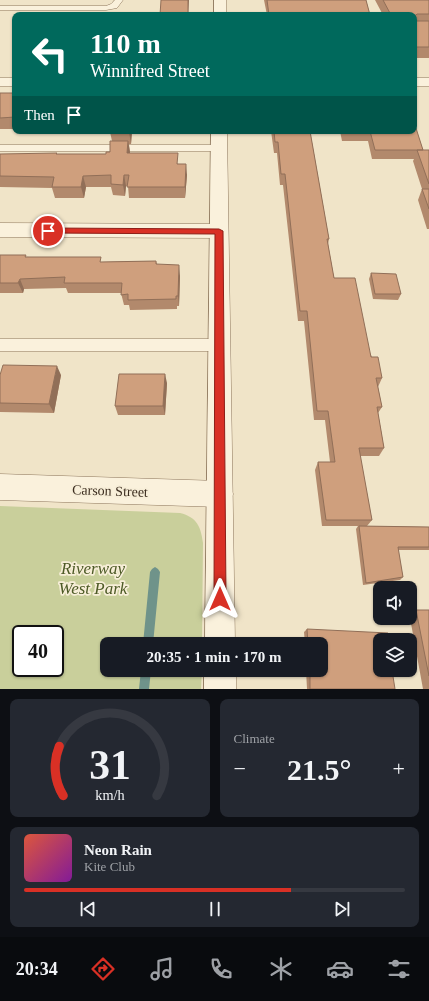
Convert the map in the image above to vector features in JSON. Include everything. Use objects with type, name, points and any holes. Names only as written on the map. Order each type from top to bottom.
[{"type":"street","points":[[220,0],[220,12]]},
{"type":"street","points":[[0,82],[12,82]]},
{"type":"street","points":[[417,82],[429,82]]},
{"type":"street","points":[[219,139],[220,637]]},
{"type":"street","points":[[0,230],[219,231]]},
{"type":"street","name":"Carson Street","points":[[0,487],[220,494]]},
{"type":"street","points":[[220,677],[220,689]]},
{"type":"lane","points":[[0,8],[106,8],[114,6],[118,0]]},
{"type":"lane","points":[[0,148],[219,139]]},
{"type":"lane","points":[[0,345],[219,345]]},
{"type":"green space","name":"Riverway West Park","points":[[0,506],[180,513],[194,520],[201,532],[203,543],[202,637],[100,637],[100,677],[202,677],[201,689],[0,689]]},
{"type":"building","points":[[161,0],[188,0],[188,12],[160,12]]},
{"type":"building","points":[[267,0],[366,0],[369,12],[269,12]]},
{"type":"building","points":[[383,0],[429,0],[429,14],[417,14],[417,12],[389,12]]},
{"type":"building","points":[[417,21],[429,21],[429,47],[417,47]]},
{"type":"building","points":[[0,93],[12,93],[12,117],[0,118]]},
{"type":"building","points":[[417,131],[423,150],[375,150],[371,134],[417,134]]},
{"type":"building","points":[[274,134],[311,134],[329,239],[327,239],[334,278],[355,278],[371,357],[378,357],[382,378],[376,378],[382,407],[377,407],[384,448],[359,448],[372,520],[326,520],[318,462],[335,462],[328,411],[317,411],[307,311],[300,311],[285,174],[281,174],[278,142],[275,142]]},
{"type":"building","points":[[110,141],[128,141],[127,153],[178,153],[177,164],[186,164],[185,187],[127,187],[129,175],[124,175],[123,185],[111,184],[111,175],[83,176],[81,187],[52,187],[54,177],[0,176],[0,154],[106,154],[106,152],[110,152]]},
{"type":"building","points":[[417,150],[429,150],[429,184]]},
{"type":"building","points":[[422,189],[429,189],[429,209]]},
{"type":"building","points":[[0,255],[26,255],[25,257],[101,257],[100,262],[156,261],[156,264],[179,265],[178,296],[176,296],[176,299],[128,300],[128,294],[121,295],[122,283],[64,283],[65,277],[20,279],[18,283],[0,283]]},
{"type":"building","points":[[371,273],[396,274],[401,294],[375,294]]},
{"type":"building","points":[[3,365],[57,366],[49,404],[0,403],[0,375]]},
{"type":"building","points":[[119,374],[165,374],[163,406],[115,406]]},
{"type":"building","points":[[359,526],[429,527],[429,547],[398,547],[403,577],[366,583]]},
{"type":"building","points":[[417,610],[429,610],[429,676],[417,615]]},
{"type":"building","points":[[307,629],[388,633],[373,633],[373,677],[393,677],[395,689],[310,689],[310,677],[328,677],[328,637],[308,637]]},
{"type":"waterway","points":[[149,637],[155,572]]},
{"type":"waterway","points":[[144,689],[145,677]]},
{"type":"route","points":[[48,231],[219,231],[220,599]]}]
